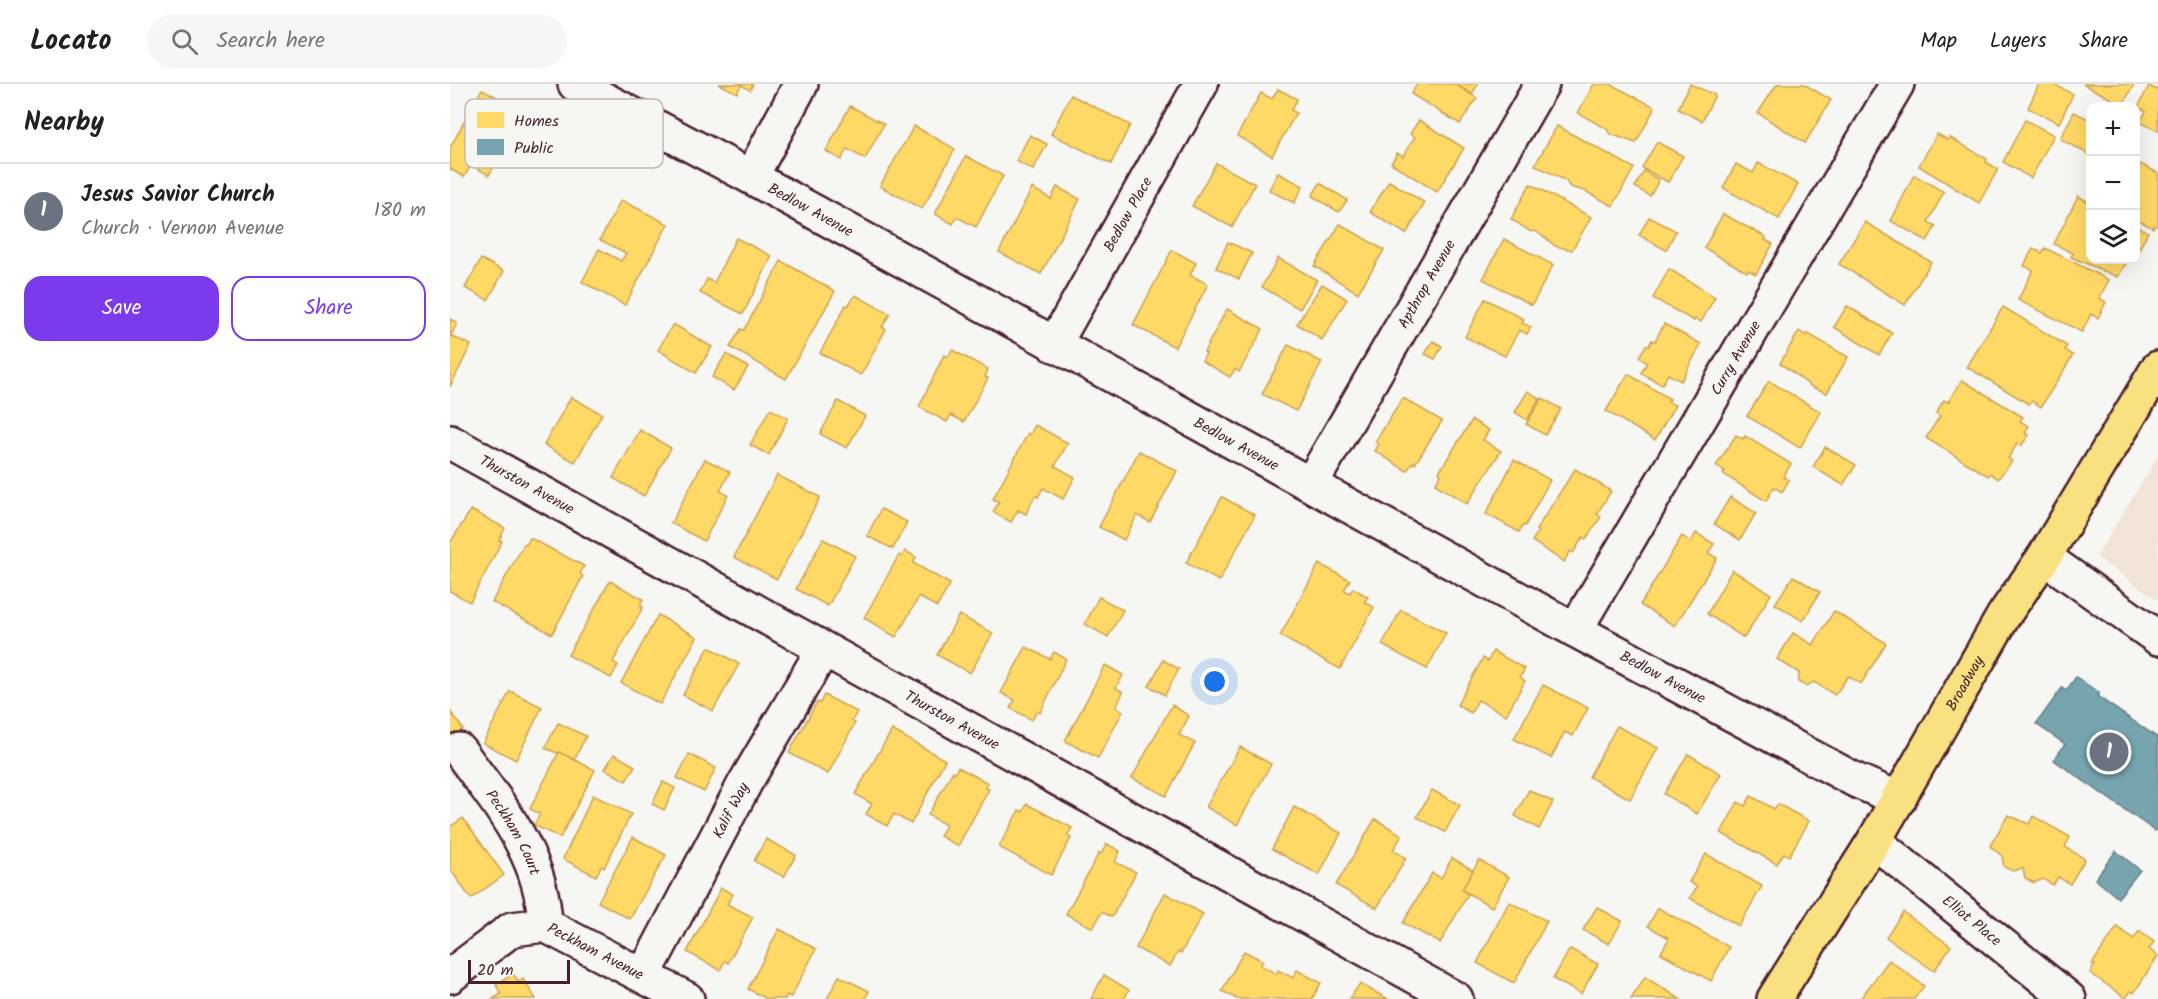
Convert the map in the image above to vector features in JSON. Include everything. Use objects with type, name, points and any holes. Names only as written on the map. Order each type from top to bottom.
[{"type":"main road","name":"Broadway","points":[[1774,999],[1874,841],[2004,615],[2044,556],[2158,368]]},
{"type":"street","name":"Bedlow Avenue","points":[[575,84],[603,99]]},
{"type":"street","points":[[751,177],[801,84]]},
{"type":"street","name":"Bedlow Place","points":[[1054,345],[1201,84]]},
{"type":"street","name":"Apthrop Avenue","points":[[1311,484],[1542,84]]},
{"type":"street","name":"Curry Avenue","points":[[1575,630],[1897,84]]},
{"type":"street","name":"Bedlow Avenue","points":[[663,130],[1575,630],[1855,780],[1899,799]]},
{"type":"street","name":"Thurston Avenue","points":[[450,442],[1456,999]]},
{"type":"street","points":[[2044,556],[2158,638]]},
{"type":"street","name":"Kalif Way","points":[[644,975],[745,783],[823,650]]},
{"type":"street","name":"Peckham Court","points":[[459,750],[497,802],[530,855],[543,890],[545,925]]},
{"type":"street","name":"Elliot Place","points":[[1874,841],[2069,999]]},
{"type":"street","name":"Peckham Avenue","points":[[450,976],[512,929],[545,925],[687,999]]},
{"type":"shaded area","points":[[2158,456],[2158,600],[2096,557]]},
{"type":"building: Homes","points":[[719,84],[753,84],[750,90],[741,85],[737,93]]},
{"type":"building: Homes","points":[[1417,84],[1455,84],[1477,98],[1460,124],[1411,94]]},
{"type":"building: Homes","points":[[1455,84],[1478,84],[1472,94]]},
{"type":"building: Homes","points":[[1594,84],[1610,84],[1655,107],[1636,143],[1610,134],[1607,129],[1578,113]]},
{"type":"building: Homes","points":[[1690,84],[1715,95],[1702,121],[1678,109]]},
{"type":"building: Homes","points":[[1777,84],[1804,84],[1831,100],[1805,143],[1758,113]]},
{"type":"building: Homes","points":[[2039,84],[2053,84],[2073,94],[2059,123],[2028,108]]},
{"type":"building: Homes","points":[[2083,84],[2134,84],[2125,102],[2117,102]]},
{"type":"building: Homes","points":[[2149,86],[2157,90],[2158,88],[2158,131],[2140,122],[2146,111],[2140,108],[2140,103]]},
{"type":"building: Homes","points":[[482,89],[500,99],[477,99]]},
{"type":"building: Homes","points":[[1278,89],[1297,99],[1291,110],[1296,113],[1272,156],[1237,136],[1261,93],[1272,99]]},
{"type":"building: Homes","points":[[1071,95],[1130,125],[1111,164],[1051,134]]},
{"type":"building: Homes","points":[[850,106],[884,124],[865,159],[847,149],[841,160],[826,151]]},
{"type":"building: Homes","points":[[2074,112],[2086,118],[2086,153],[2060,139]]},
{"type":"building: Homes","points":[[465,120],[465,168],[469,168],[464,177],[450,169],[450,148]]},
{"type":"building: Homes","points":[[1419,120],[1464,148],[1437,192],[1391,163],[1397,153],[1403,156],[1415,137],[1410,134]]},
{"type":"building: Homes","points":[[2025,120],[2054,135],[2031,178],[2003,162]]},
{"type":"building: Homes","points":[[914,126],[955,149],[922,209],[880,186]]},
{"type":"building: Homes","points":[[1557,126],[1634,168],[1613,206],[1585,191],[1570,187],[1566,181],[1535,165]]},
{"type":"building: Homes","points":[[1937,134],[1948,140],[1949,137],[1987,159],[1986,162],[1998,169],[1979,203],[1919,166]]},
{"type":"building: Homes","points":[[1030,135],[1047,144],[1033,170],[1016,161]]},
{"type":"building: Homes","points":[[1657,142],[1683,156],[1668,182],[1642,168]]},
{"type":"building: Homes","points":[[966,156],[1003,176],[976,227],[957,217],[953,224],[935,214]]},
{"type":"building: Homes","points":[[1216,163],[1255,184],[1232,227],[1192,206]]},
{"type":"building: Homes","points":[[1758,163],[1798,184],[1779,219],[1723,188],[1736,164],[1753,173]]},
{"type":"building: Homes","points":[[2140,164],[2158,173],[2158,227],[2154,225],[2153,228],[2140,221]]},
{"type":"building: Homes","points":[[476,168],[493,168],[489,175]]},
{"type":"building: Homes","points":[[1644,171],[1659,180],[1650,196],[1635,187]]},
{"type":"building: Homes","points":[[1278,173],[1303,186],[1294,203],[1269,190]]},
{"type":"building: Homes","points":[[1914,175],[1944,192],[1928,222],[1936,226],[1927,241],[1891,221]]},
{"type":"building: Homes","points":[[1389,181],[1425,203],[1406,234],[1370,212]]},
{"type":"building: Homes","points":[[1320,183],[1347,200],[1339,212],[1312,196]]},
{"type":"building: Homes","points":[[1530,184],[1591,217],[1572,250],[1555,246],[1535,231],[1531,232],[1511,219]]},
{"type":"building: Homes","points":[[1057,187],[1080,199],[1041,274],[999,252],[1032,188],[1051,199]]},
{"type":"building: Homes","points":[[2078,196],[2086,201],[2086,263],[2071,257],[2073,253],[2054,244]]},
{"type":"building: Homes","points":[[621,200],[668,224],[625,305],[582,282],[599,249],[621,261],[626,253],[600,240]]},
{"type":"building: Homes","points":[[1723,214],[1766,237],[1765,240],[1773,244],[1756,274],[1748,270],[1747,272],[1704,248]]},
{"type":"building: Homes","points":[[1649,217],[1676,231],[1666,250],[1639,235]]},
{"type":"building: Homes","points":[[1865,222],[1931,262],[1905,305],[1839,264]]},
{"type":"building: Homes","points":[[1340,224],[1384,250],[1358,293],[1314,266]]},
{"type":"building: Homes","points":[[2140,228],[2148,232],[2140,247]]},
{"type":"building: Homes","points":[[736,238],[772,256],[743,314],[700,293],[707,279],[714,283]]},
{"type":"building: Homes","points":[[1504,239],[1553,265],[1532,305],[1483,279]]},
{"type":"building: Homes","points":[[1228,242],[1252,253],[1239,279],[1216,268]]},
{"type":"building: Homes","points":[[2033,248],[2042,253],[2045,248],[2109,280],[2099,298],[2106,302],[2098,318],[2091,314],[2082,332],[2018,300],[2033,270],[2024,266]]},
{"type":"building: Homes","points":[[1172,250],[1196,263],[1190,275],[1208,284],[1175,347],[1133,325]]},
{"type":"building: Homes","points":[[1278,258],[1317,280],[1300,309],[1262,287]]},
{"type":"building: Homes","points":[[481,259],[504,271],[488,300],[465,288]]},
{"type":"building: Homes","points":[[781,261],[835,291],[786,379],[730,347],[741,329],[744,330]]},
{"type":"building: Homes","points":[[2087,264],[2126,264],[2118,277]]},
{"type":"building: Homes","points":[[1669,269],[1715,297],[1701,322],[1695,319],[1694,321],[1653,298]]},
{"type":"building: Homes","points":[[1322,284],[1347,299],[1322,340],[1297,324]]},
{"type":"building: Homes","points":[[855,295],[890,314],[882,327],[886,329],[861,375],[820,353],[846,305],[848,306]]},
{"type":"building: Homes","points":[[1485,299],[1524,319],[1522,323],[1531,327],[1527,334],[1519,330],[1505,356],[1465,337]]},
{"type":"building: Homes","points":[[1847,306],[1892,333],[1879,355],[1834,327]]},
{"type":"building: Homes","points":[[2003,307],[2067,346],[2065,350],[2073,355],[2041,407],[2032,401],[2029,404],[1967,367]]},
{"type":"building: Homes","points":[[1227,309],[1263,329],[1239,372],[1235,369],[1230,377],[1202,361],[1206,353],[1204,352]]},
{"type":"building: Homes","points":[[450,319],[457,323],[451,336],[471,345],[450,387]]},
{"type":"building: Homes","points":[[673,324],[712,347],[696,373],[658,350]]},
{"type":"building: Homes","points":[[1664,324],[1701,344],[1681,381],[1668,374],[1662,385],[1641,373],[1647,363],[1639,357],[1646,345],[1649,346],[1652,340],[1655,341]]},
{"type":"building: Homes","points":[[1799,331],[1806,336],[1807,333],[1848,357],[1827,393],[1812,387],[1780,363]]},
{"type":"building: Homes","points":[[1433,341],[1442,346],[1435,359],[1425,354]]},
{"type":"building: Homes","points":[[1288,345],[1322,362],[1296,411],[1262,394]]},
{"type":"building: Homes","points":[[952,350],[988,369],[985,377],[988,378],[964,422],[951,415],[947,422],[919,407],[944,355],[948,357]]},
{"type":"building: Homes","points":[[726,354],[748,367],[734,390],[712,377]]},
{"type":"building: Homes","points":[[1628,374],[1670,399],[1668,402],[1675,405],[1655,440],[1606,411]]},
{"type":"building: Homes","points":[[1962,380],[2023,417],[2020,421],[2029,426],[2025,433],[2029,435],[2021,446],[2017,444],[2008,458],[2012,461],[1998,479],[1990,473],[1988,476],[1926,438],[1940,416],[1936,413],[1944,400],[1948,402]]},
{"type":"building: Homes","points":[[1769,381],[1821,412],[1800,448],[1747,416]]},
{"type":"building: Homes","points":[[1528,391],[1540,399],[1527,420],[1515,412]]},
{"type":"building: Homes","points":[[571,397],[602,414],[575,462],[544,445]]},
{"type":"building: Homes","points":[[1403,398],[1442,421],[1415,464],[1413,462],[1407,471],[1375,451],[1379,444],[1375,442]]},
{"type":"building: Homes","points":[[1542,398],[1561,409],[1545,435],[1526,424]]},
{"type":"building: Homes","points":[[838,401],[865,416],[847,448],[820,434]]},
{"type":"building: Homes","points":[[770,409],[788,418],[769,455],[750,445]]},
{"type":"building: Homes","points":[[1472,420],[1489,430],[1483,440],[1501,451],[1467,504],[1435,484],[1441,474],[1439,472]]},
{"type":"building: Homes","points":[[1035,425],[1068,443],[1055,466],[1075,477],[1063,499],[1043,488],[1038,497],[1035,496],[1026,514],[1018,510],[1011,522],[993,512],[999,502],[993,499],[1028,433],[1030,435]]},
{"type":"building: Homes","points":[[640,430],[671,448],[644,496],[613,478]]},
{"type":"building: Homes","points":[[1736,435],[1743,439],[1745,436],[1791,464],[1783,477],[1789,480],[1782,492],[1774,487],[1766,501],[1723,474],[1725,471],[1716,466]]},
{"type":"building: Homes","points":[[1825,447],[1856,465],[1843,485],[1813,467]]},
{"type":"building: Homes","points":[[1139,451],[1177,471],[1150,522],[1137,515],[1124,540],[1099,527]]},
{"type":"building: Homes","points":[[705,459],[730,472],[720,491],[728,495],[704,541],[671,523]]},
{"type":"building: Homes","points":[[1514,460],[1550,480],[1525,526],[1523,525],[1519,532],[1486,514]]},
{"type":"building: Homes","points":[[1575,469],[1611,491],[1597,514],[1601,517],[1586,539],[1583,537],[1573,553],[1570,551],[1564,562],[1532,541],[1538,532],[1536,530]]},
{"type":"building: Homes","points":[[777,475],[820,497],[777,579],[734,557]]},
{"type":"building: Homes","points":[[1222,497],[1255,515],[1219,581],[1186,563]]},
{"type":"building: Homes","points":[[1730,497],[1756,513],[1740,540],[1714,524]]},
{"type":"building: Homes","points":[[881,509],[907,522],[893,549],[867,536]]},
{"type":"building: Homes","points":[[471,510],[505,528],[499,540],[502,541],[470,602],[450,591],[450,543]]},
{"type":"building: Homes","points":[[1696,533],[1714,544],[1708,553],[1717,558],[1675,626],[1640,605],[1682,536],[1691,542]]},
{"type":"building: Homes","points":[[530,538],[584,566],[580,574],[583,576],[552,634],[492,602],[524,544],[526,545]]},
{"type":"building: Homes","points":[[823,539],[855,556],[828,606],[796,589]]},
{"type":"building: Homes","points":[[905,551],[916,557],[913,563],[950,584],[937,607],[919,597],[896,637],[864,618],[899,555],[902,557]]},
{"type":"building: Homes","points":[[1319,564],[1350,580],[1344,590],[1350,593],[1353,588],[1368,597],[1364,602],[1374,607],[1340,669],[1280,636]]},
{"type":"building: Homes","points":[[1732,570],[1771,594],[1744,638],[1707,614]]},
{"type":"building: Homes","points":[[1793,576],[1820,592],[1803,621],[1775,604]]},
{"type":"building: Homes","points":[[610,581],[643,599],[640,606],[643,607],[613,662],[618,665],[611,678],[568,655]]},
{"type":"building: Homes","points":[[1099,597],[1123,610],[1108,637],[1085,624]]},
{"type":"building: Homes","points":[[1401,610],[1446,633],[1427,669],[1382,645]]},
{"type":"building: Homes","points":[[1834,611],[1886,643],[1861,684],[1848,676],[1835,695],[1814,682],[1806,686],[1798,682],[1799,673],[1777,659],[1793,633],[1813,645]]},
{"type":"building: Homes","points":[[658,615],[697,637],[660,704],[621,683]]},
{"type":"building: Homes","points":[[959,615],[993,633],[970,673],[937,655]]},
{"type":"building: Homes","points":[[709,647],[739,664],[713,711],[683,695]]},
{"type":"building: Homes","points":[[1026,647],[1050,659],[1054,652],[1066,659],[1040,713],[1037,711],[1032,720],[1010,708],[1015,700],[1001,693]]},
{"type":"building: Homes","points":[[1493,651],[1525,669],[1520,677],[1525,681],[1506,715],[1478,700],[1471,713],[1457,705],[1483,658],[1488,661]]},
{"type":"building: Homes","points":[[1163,660],[1179,669],[1165,695],[1149,686]]},
{"type":"building: Homes","points":[[1105,665],[1123,675],[1116,688],[1123,692],[1116,707],[1123,711],[1098,758],[1065,741]]},
{"type":"building: Homes","points":[[1543,685],[1588,708],[1573,736],[1565,732],[1551,758],[1514,739]]},
{"type":"building: Homes","points":[[510,691],[542,707],[516,760],[483,743]]},
{"type":"building: Homes","points":[[824,695],[857,712],[852,721],[855,723],[828,774],[789,753],[817,702],[820,703]]},
{"type":"building: Homes","points":[[1172,705],[1189,716],[1179,735],[1195,743],[1166,796],[1132,778]]},
{"type":"building: Homes","points":[[450,711],[463,729],[450,738]]},
{"type":"building: Homes","points":[[558,723],[586,736],[574,760],[545,748]]},
{"type":"building: Homes","points":[[1617,726],[1658,748],[1630,799],[1589,777]]},
{"type":"building: Homes","points":[[892,730],[945,760],[911,824],[894,814],[887,826],[866,814],[872,804],[855,794]]},
{"type":"building: Homes","points":[[1240,747],[1271,764],[1237,825],[1206,807]]},
{"type":"building: Homes","points":[[559,752],[595,770],[560,838],[534,825],[540,814],[530,809]]},
{"type":"building: Homes","points":[[614,754],[635,766],[626,781],[605,769]]},
{"type":"building: Homes","points":[[689,754],[716,768],[704,792],[677,778]]},
{"type":"building: Homes","points":[[1688,754],[1721,774],[1697,814],[1664,794]]},
{"type":"building: Homes","points":[[958,767],[988,783],[985,788],[989,789],[958,846],[940,836],[946,825],[928,815],[953,771],[955,773]]},
{"type":"building: Homes","points":[[663,782],[675,788],[664,810],[652,804]]},
{"type":"building: Homes","points":[[1432,790],[1460,805],[1445,832],[1417,817]]},
{"type":"building: Homes","points":[[1529,790],[1553,802],[1539,829],[1515,816]]},
{"type":"building: Homes","points":[[593,795],[631,814],[604,868],[601,866],[596,876],[563,859]]},
{"type":"building: Homes","points":[[1751,796],[1774,809],[1778,804],[1809,821],[1789,856],[1784,853],[1777,864],[1721,833],[1738,802],[1745,806]]},
{"type":"building: Homes","points":[[1027,804],[1072,828],[1067,836],[1071,838],[1051,875],[999,847],[1019,810],[1023,812]]},
{"type":"building: Homes","points":[[1294,807],[1341,833],[1319,875],[1272,849]]},
{"type":"building: Homes","points":[[2008,815],[2029,824],[2033,816],[2070,837],[2065,847],[2085,859],[2070,884],[2058,877],[2053,885],[2043,879],[2034,883],[2025,878],[2023,868],[2013,871],[2004,867],[2002,856],[1990,846]]},
{"type":"building: Homes","points":[[463,818],[504,875],[471,899],[450,869],[450,827]]},
{"type":"building: Homes","points":[[1375,819],[1402,835],[1393,850],[1406,858],[1377,908],[1336,885]]},
{"type":"building: Homes","points":[[633,837],[666,855],[630,919],[598,902]]},
{"type":"building: Homes","points":[[766,839],[796,855],[784,877],[754,861]]},
{"type":"building: Homes","points":[[1107,844],[1120,851],[1115,862],[1136,872],[1112,917],[1102,912],[1093,928],[1066,914],[1099,853],[1101,854]]},
{"type":"building: Homes","points":[[1706,854],[1762,886],[1739,926],[1690,898],[1697,887],[1689,882]]},
{"type":"building: Homes","points":[[1452,858],[1473,870],[1462,890],[1468,894],[1440,943],[1403,923],[1432,873],[1441,878]]},
{"type":"building: Homes","points":[[1479,860],[1509,877],[1492,907],[1462,890]]},
{"type":"building: Homes","points":[[721,888],[733,894],[727,904],[753,917],[728,963],[725,961],[720,970],[687,952]]},
{"type":"building: Homes","points":[[1165,893],[1203,914],[1181,953],[1178,952],[1170,966],[1136,948]]},
{"type":"building: Homes","points":[[1509,902],[1547,921],[1514,983],[1477,963]]},
{"type":"building: Homes","points":[[1597,907],[1622,921],[1609,944],[1583,930]]},
{"type":"building: Homes","points":[[1658,908],[1729,947],[1711,981],[1661,953],[1669,938],[1648,926]]},
{"type":"building: Homes","points":[[1903,912],[1951,946],[1934,971],[1886,937]]},
{"type":"building: Homes","points":[[2117,927],[2134,939],[2139,931],[2154,942],[2149,949],[2158,956],[2134,993],[2131,991],[2126,998],[2090,973],[2095,965],[2092,964]]},
{"type":"building: Homes","points":[[779,929],[816,949],[791,997],[787,995],[785,999],[767,999],[748,989]]},
{"type":"building: Homes","points":[[1570,949],[1598,964],[1581,994],[1553,979]]},
{"type":"building: Homes","points":[[1244,951],[1263,961],[1260,965],[1277,974],[1278,970],[1293,978],[1297,970],[1321,983],[1312,999],[1237,999],[1222,991]]},
{"type":"building: Homes","points":[[1889,960],[1924,986],[1914,999],[1860,999]]},
{"type":"building: Homes","points":[[513,974],[519,982],[523,979],[536,999],[493,999],[501,994],[496,985]]},
{"type":"building: Homes","points":[[1104,975],[1129,990],[1124,999],[1091,999]]},
{"type":"building: Homes","points":[[839,976],[869,991],[865,999],[827,999]]},
{"type":"building: Homes","points":[[1645,977],[1680,999],[1631,999]]},
{"type":"building: Homes","points":[[1360,984],[1388,999],[1349,999]]},
{"type":"building: Public","points":[[2076,677],[2099,693],[2097,696],[2158,738],[2158,826],[2155,831],[2054,760],[2065,744],[2036,724],[2062,688],[2066,691]]},
{"type":"building: Public","points":[[2116,851],[2140,870],[2118,898],[2095,879]]},
{"type":"place","name":"Jesus Savior Church","points":[[2109,752]]}]
